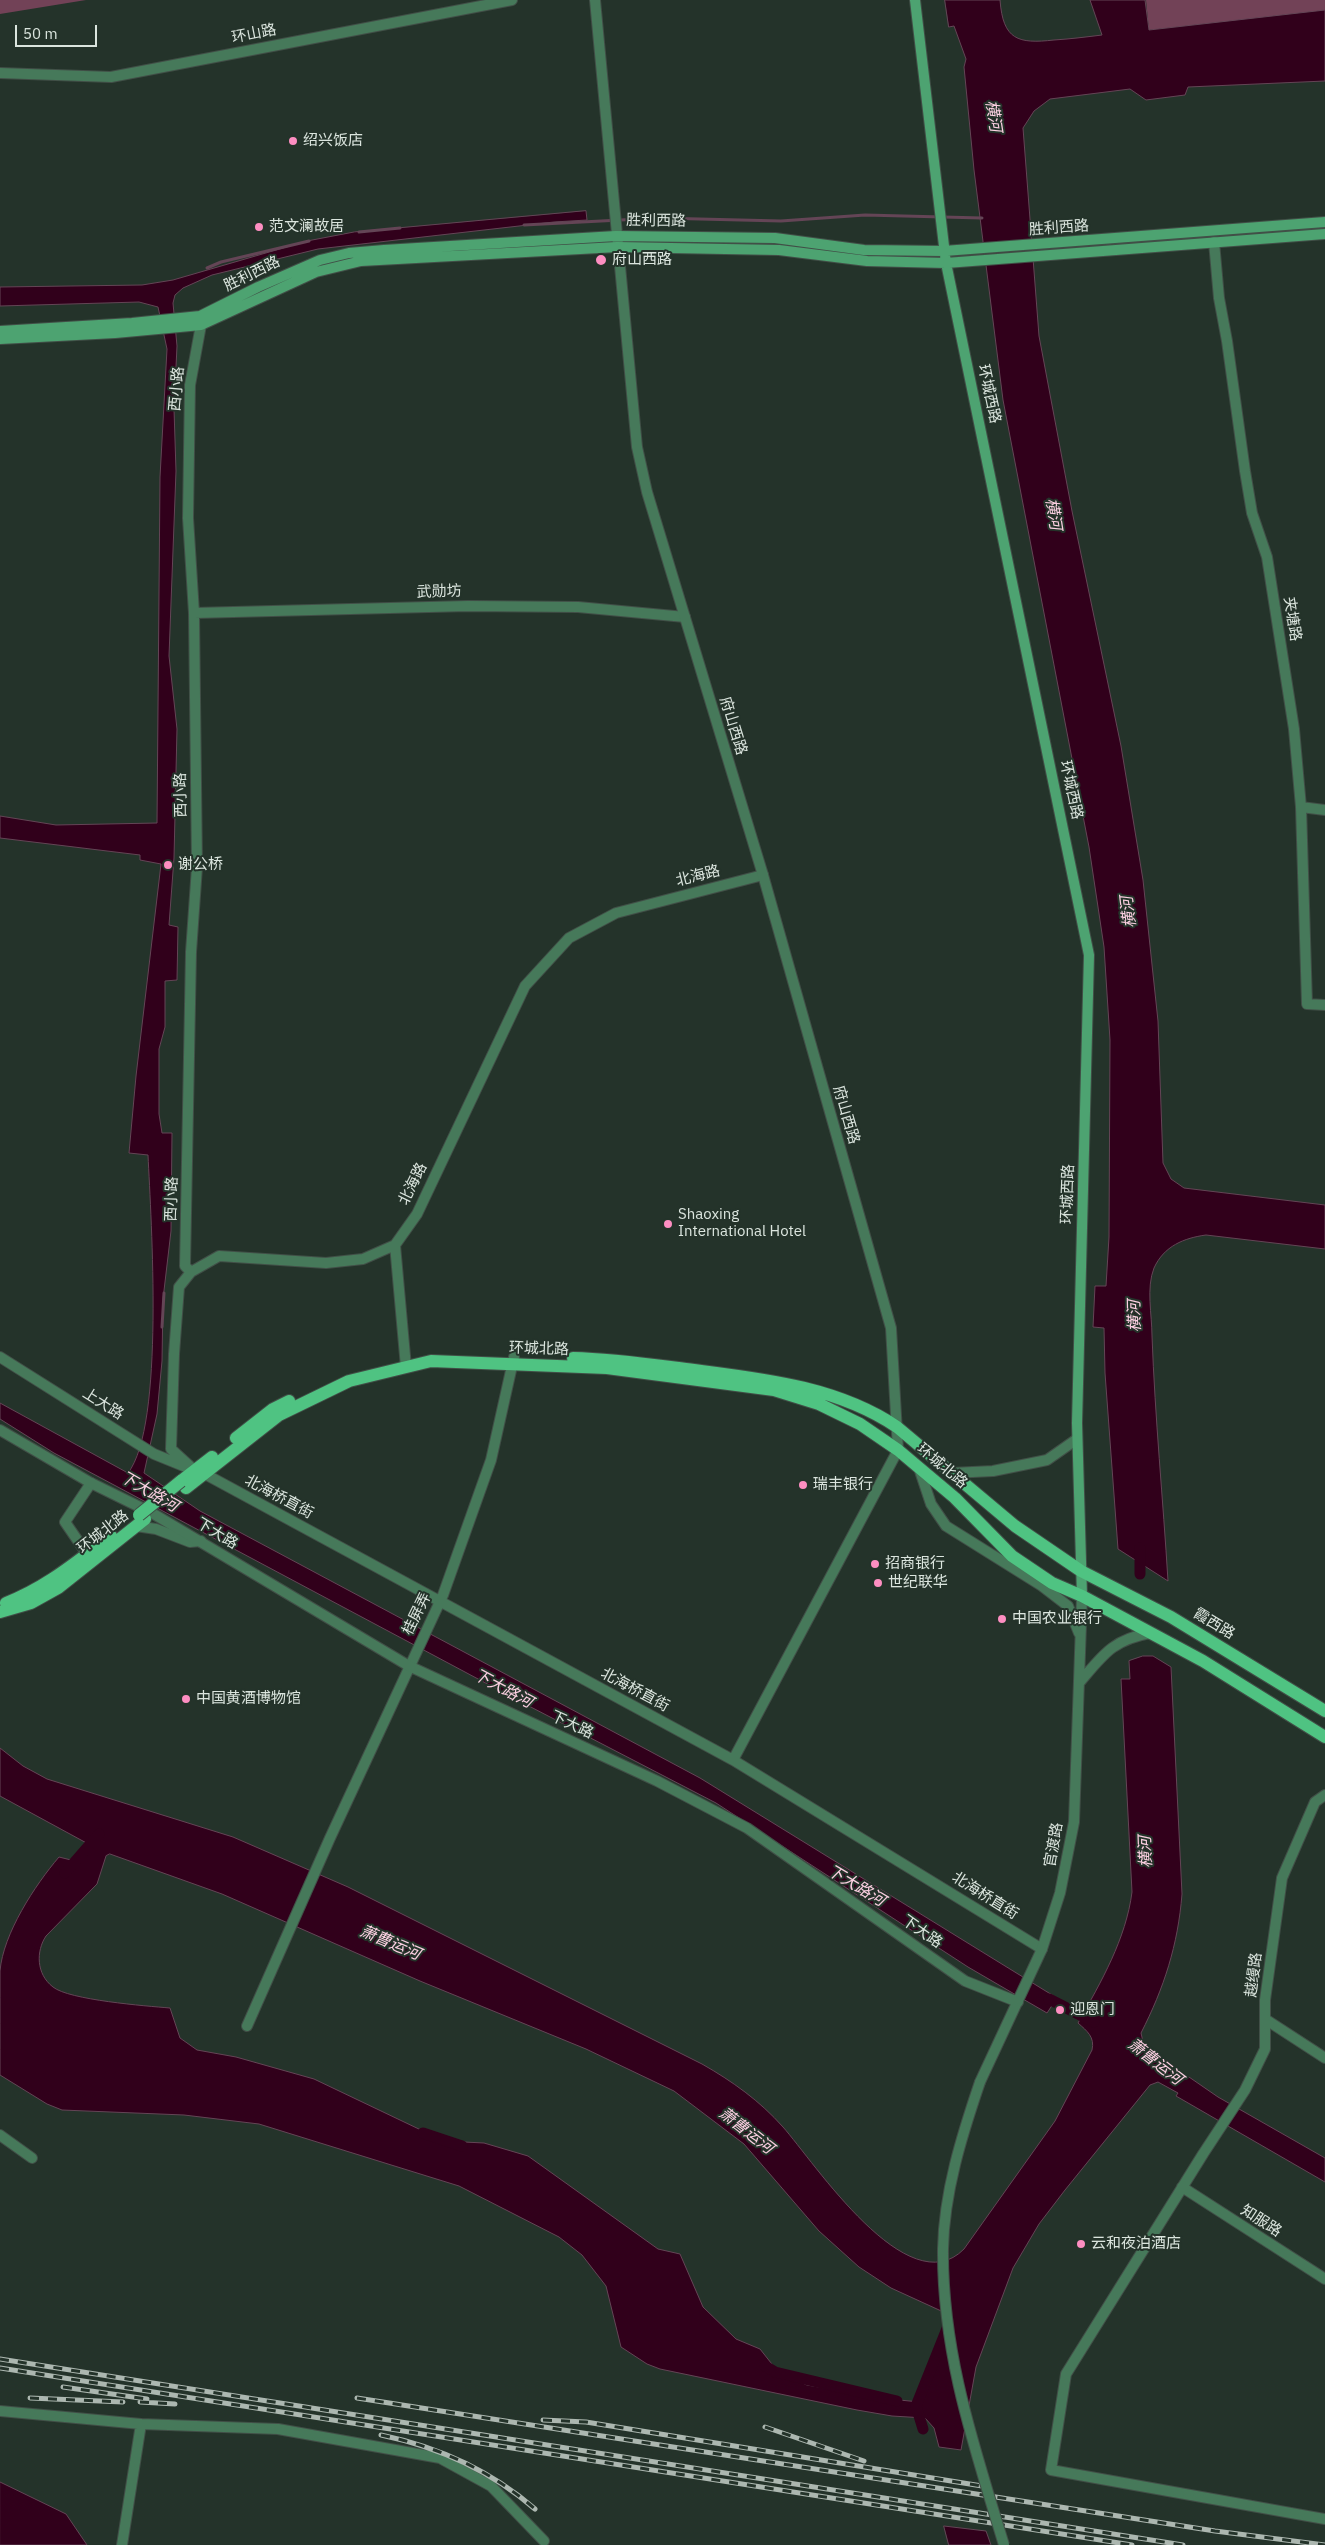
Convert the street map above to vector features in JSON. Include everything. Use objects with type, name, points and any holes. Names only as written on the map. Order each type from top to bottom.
[{"type":"main road","name":"环城西路","points":[[915,0],[946,263],[1089,955],[1077,1439],[1082,1596]]},
{"type":"main road","name":"胜利西路","points":[[201,320],[296,270],[320,260],[350,253],[616,236],[775,238],[864,250],[944,251],[1325,222]]},
{"type":"main road","name":"胜利西路","points":[[0,339],[186,323],[201,320],[316,272],[362,261],[617,247],[779,250],[867,261],[946,263],[1325,234]]},
{"type":"main road","name":"胜利西路","points":[[0,331],[159,325]]},
{"type":"main road","name":"环城北路","points":[[0,1612],[31,1604],[58,1588],[272,1409],[347,1375],[406,1363],[428,1355],[607,1368],[774,1390],[819,1404],[860,1424],[898,1450],[955,1498],[1012,1556],[1052,1583],[1082,1596]]},
{"type":"main road","name":"环城北路","points":[[514,1360],[610,1359],[767,1380],[827,1394],[881,1416],[897,1427],[1015,1526],[1081,1571]]},
{"type":"main road","name":"环城北路","points":[[0,1605],[27,1595],[55,1579],[87,1554],[140,1520]]},
{"type":"main road","name":"霞西路","points":[[1081,1571],[1171,1617],[1325,1711]]},
{"type":"main road","points":[[1082,1596],[1118,1617],[1174,1645],[1325,1737]]},
{"type":"street","name":"环山路","points":[[0,73],[111,77],[512,0]]},
{"type":"street","name":"府山西路","points":[[596,0],[636,447],[647,492],[763,875],[891,1328],[898,1450]]},
{"type":"street","name":"夹塘路","points":[[1214,242],[1219,298],[1228,341],[1244,471],[1252,513],[1267,557],[1294,729],[1301,807],[1307,1004],[1325,1005]]},
{"type":"street","name":"西小路","points":[[191,1272],[185,1266],[191,952],[196,867],[194,613],[188,518],[190,385],[201,320]]},
{"type":"street","name":"武勋坊","points":[[194,613],[468,606],[578,607],[685,617]]},
{"type":"street","points":[[1301,807],[1325,810]]},
{"type":"street","name":"北海路","points":[[395,1245],[417,1214],[525,986],[569,938],[616,913],[763,875]]},
{"type":"street","points":[[199,1472],[171,1449],[179,1287],[191,1272],[219,1256],[326,1263],[363,1259],[395,1245],[406,1363]]},
{"type":"street","name":"上大路","points":[[0,1356],[154,1454],[199,1472]]},
{"type":"street","name":"桂屏弄","points":[[247,2026],[439,1602],[491,1460],[514,1360]]},
{"type":"street","name":"下大路","points":[[0,1430],[91,1483],[201,1541],[409,1666],[656,1781],[747,1828],[966,1981],[1018,2002]]},
{"type":"street","points":[[952,1473],[993,1471],[1047,1460],[1077,1439]]},
{"type":"street","points":[[734,1760],[898,1450]]},
{"type":"street","points":[[918,1467],[930,1504],[946,1526],[1042,1586],[1068,1606],[1080,1637]]},
{"type":"street","name":"北海桥直街","points":[[199,1472],[734,1760],[1042,1949]]},
{"type":"street","points":[[87,1554],[64,1522],[91,1483]]},
{"type":"street","points":[[140,1520],[156,1529],[190,1542],[201,1541]]},
{"type":"street","name":"官渡路","points":[[1004,2545],[953,2369],[945,2312],[943,2247],[950,2193],[963,2132],[980,2082],[1042,1949],[1060,1892],[1074,1822],[1082,1596]]},
{"type":"street","points":[[1079,1683],[1111,1647],[1130,1636],[1150,1633]]},
{"type":"street","name":"越缦路","points":[[1325,1795],[1315,1802],[1282,1878],[1265,2000],[1264,2048],[1245,2090],[1202,2154],[1066,2374],[1051,2470],[1325,2519]]},
{"type":"street","points":[[1265,2019],[1325,2058]]},
{"type":"street","points":[[0,2135],[32,2158]]},
{"type":"street","name":"知服路","points":[[1182,2187],[1325,2279]]},
{"type":"street","points":[[0,2411],[140,2424],[278,2429],[440,2458],[491,2486],[544,2540]]},
{"type":"street","points":[[122,2545],[140,2424]]},
{"type":"shaded area","points":[[0,0],[86,0],[0,14]]},
{"type":"shaded area","points":[[1146,0],[1325,0],[1325,12],[1149,30]]},
{"type":"water","points":[[945,0],[1000,0],[1005,24],[1009,31],[1022,40],[1031,41],[1102,35],[1090,0],[1145,0],[1149,30],[1325,10],[1325,81],[1188,87],[1185,95],[1146,100],[1130,89],[1050,99],[1034,111],[1023,128],[1039,336],[1072,511],[1121,746],[1143,880],[1158,1021],[1163,1163],[1171,1179],[1184,1188],[1325,1205],[1325,1249],[1206,1235],[1190,1238],[1176,1244],[1163,1254],[1154,1268],[1150,1284],[1150,1302],[1168,1581],[1118,1549],[1105,1373],[1104,1328],[1093,1327],[1095,1286],[1106,1286],[1109,1237],[1110,1040],[1104,947],[1089,847],[1003,400],[974,170],[964,67],[966,59],[954,26],[949,27]]},
{"type":"water","name":"下大路河","points":[[586,211],[587,220],[554,222],[318,249],[212,275],[183,288],[175,295],[173,303],[177,346],[174,409],[176,471],[169,656],[177,729],[174,858],[169,925],[178,927],[177,980],[165,981],[165,1027],[159,1049],[159,1114],[162,1133],[172,1133],[171,1231],[163,1299],[162,1361],[157,1414],[144,1473],[200,1511],[700,1778],[1057,1998],[1047,2013],[968,1967],[716,1803],[525,1704],[54,1453],[0,1419],[0,1403],[128,1473],[140,1448],[147,1412],[153,1320],[148,1155],[129,1153],[136,1076],[161,864],[140,860],[140,855],[0,838],[0,816],[56,825],[157,823],[160,477],[167,349],[158,307],[139,302],[0,306],[0,287],[142,285],[173,280],[307,241],[354,232]]},
{"type":"water","name":"萧曹运河","points":[[1143,1656],[1153,1656],[1171,1667],[1182,1894],[1177,1931],[1169,1966],[1157,1999],[1141,2033],[1144,2046],[1218,2097],[1325,2158],[1325,2182],[1176,2096],[1178,2093],[1158,2082],[1150,2085],[1039,2224],[1013,2268],[976,2367],[961,2450],[939,2447],[934,2428],[925,2418],[892,2416],[857,2410],[660,2369],[647,2364],[621,2347],[606,2286],[582,2255],[559,2237],[459,2186],[259,2124],[184,2115],[62,2110],[47,2104],[0,2075],[0,1971],[7,1942],[22,1911],[40,1881],[59,1857],[79,1862],[92,1846],[0,1796],[0,1748],[23,1766],[47,1779],[233,1837],[348,1887],[702,2064],[724,2077],[765,2109],[783,2127],[839,2196],[890,2245],[916,2259],[941,2262],[964,2249],[1055,2121],[1092,2050],[1091,2038],[1078,2023],[1111,1960],[1124,1927],[1132,1892],[1121,1679],[1130,1679],[1129,1661]],"holes":[[[110,1854],[222,1894],[420,1981],[586,2049],[674,2091],[744,2144],[819,2231],[859,2267],[891,2288],[950,2315],[953,2320],[951,2329],[920,2402],[889,2399],[807,2385],[779,2373],[760,2349],[736,2339],[703,2307],[680,2254],[658,2249],[528,2156],[484,2143],[444,2141],[314,2079],[236,2057],[197,2050],[180,2038],[170,2008],[108,2002],[62,1992],[47,1982],[43,1976],[39,1955],[46,1936],[97,1884],[106,1856]]]},
{"type":"water","points":[[0,2482],[66,2514],[87,2545],[0,2545]]},
{"type":"water","points":[[944,2526],[986,2531],[991,2545],[949,2545]]},
{"type":"waterway","points":[[524,225],[659,218],[781,221],[865,215],[982,218]]},
{"type":"waterway","points":[[359,232],[400,228]]},
{"type":"waterway","points":[[207,268],[221,262],[309,241]]},
{"type":"waterway","points":[[162,1327],[164,1293]]},
{"type":"waterway","name":"横河","points":[[1140,1548],[1140,1574]]},
{"type":"waterway","points":[[65,1873],[99,1834]]},
{"type":"waterway","points":[[1049,1999],[1094,2022]]},
{"type":"waterway","points":[[423,2133],[462,2146]]},
{"type":"waterway","points":[[923,2429],[916,2406],[950,2321]]},
{"type":"waterway","points":[[765,2366],[775,2372],[897,2401]]},
{"type":"railway","points":[[0,2359],[1183,2545]]},
{"type":"railway","points":[[0,2368],[1132,2545]]},
{"type":"railway","points":[[63,2387],[147,2399]]},
{"type":"railway","points":[[30,2398],[123,2402]]},
{"type":"railway","points":[[357,2398],[1215,2531],[1325,2545]]},
{"type":"railway","points":[[140,2402],[175,2404]]},
{"type":"railway","points":[[543,2420],[586,2422],[982,2486]]},
{"type":"railway","points":[[765,2427],[864,2461]]},
{"type":"railway","points":[[381,2435],[423,2446],[463,2462],[500,2483],[535,2509]]},
{"type":"place","name":"绍兴饭店","points":[[293,141]]},
{"type":"place","name":"范文澜故居","points":[[259,227]]},
{"type":"place","name":"府山西路","points":[[601,260]]},
{"type":"place","name":"谢公桥","points":[[168,865]]},
{"type":"place","name":"Shaoxing International Hotel","points":[[668,1224]]},
{"type":"place","name":"瑞丰银行","points":[[803,1485]]},
{"type":"place","name":"招商银行","points":[[875,1564]]},
{"type":"place","name":"世纪联华","points":[[878,1583]]},
{"type":"place","name":"中国农业银行","points":[[1002,1619]]},
{"type":"place","name":"中国黄酒博物馆","points":[[186,1699]]},
{"type":"place","name":"迎恩门","points":[[1060,2010]]},
{"type":"place","name":"云和夜泊酒店","points":[[1081,2244]]}]
